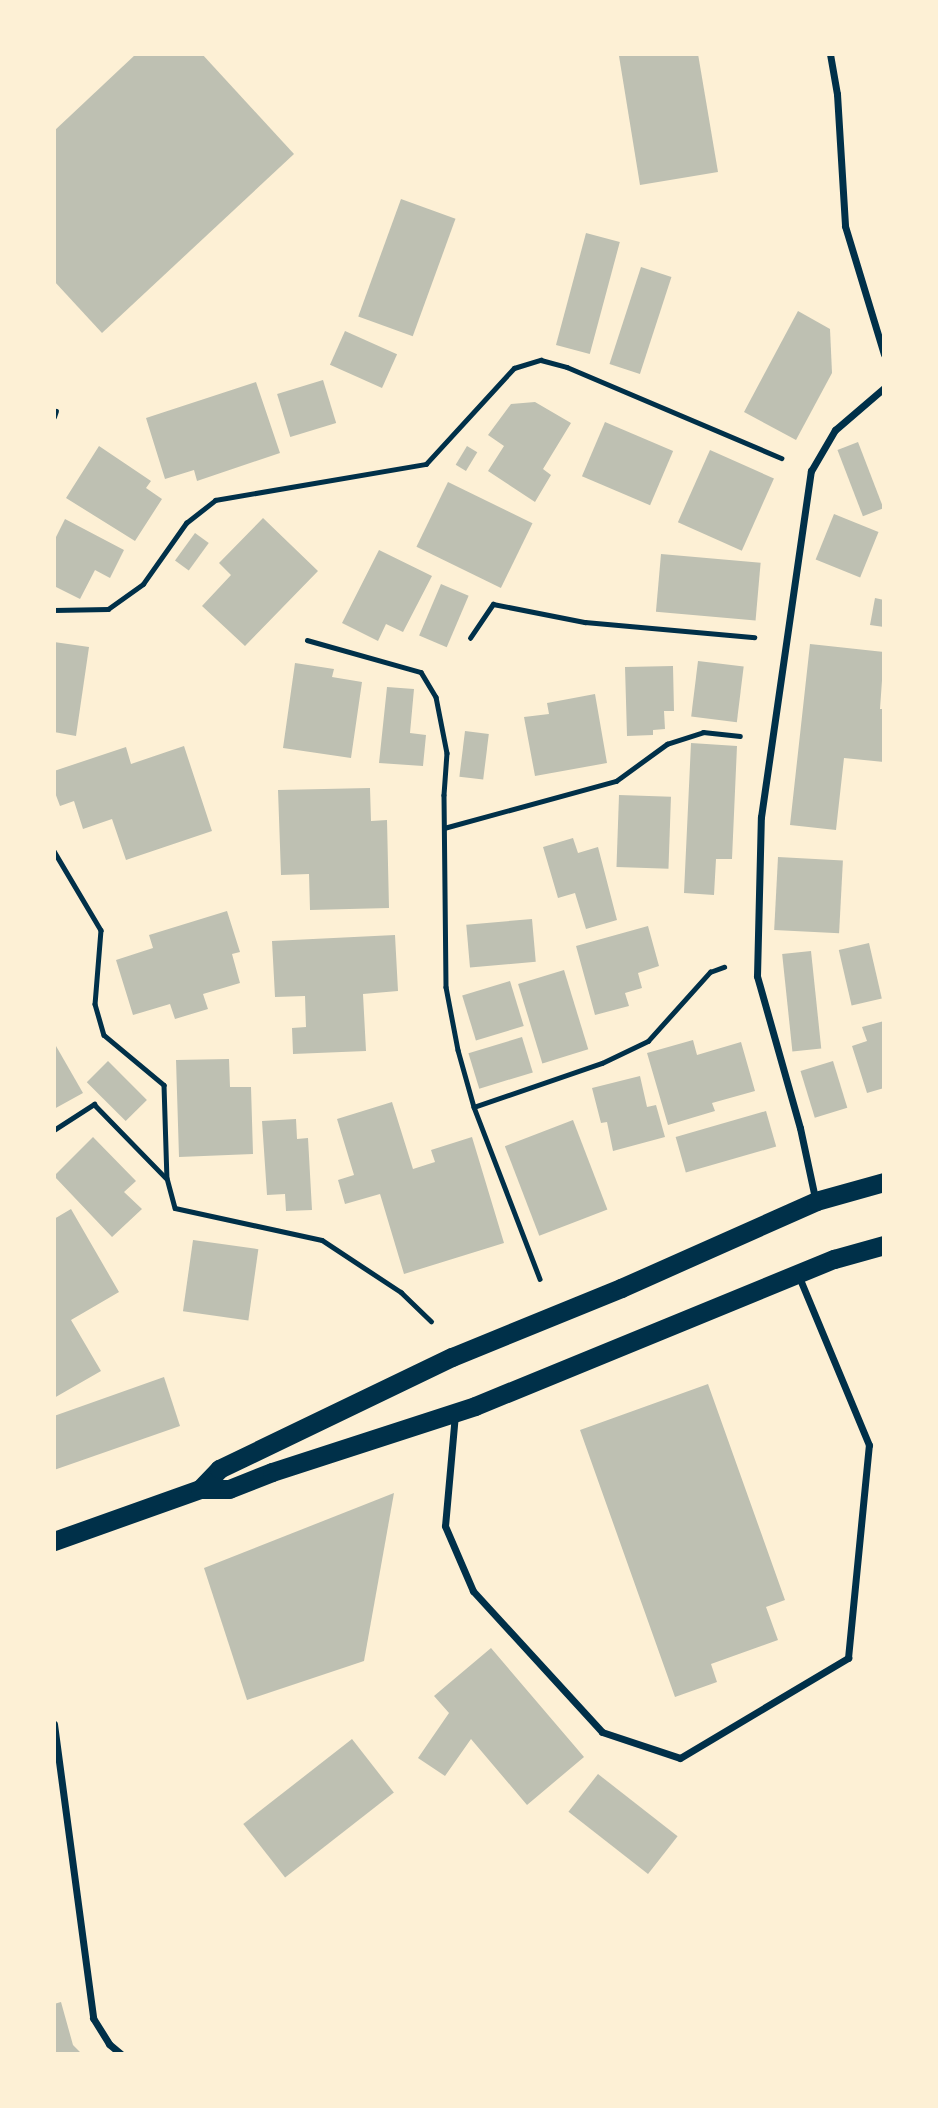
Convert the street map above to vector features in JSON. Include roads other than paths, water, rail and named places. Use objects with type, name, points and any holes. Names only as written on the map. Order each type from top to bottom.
[{"type":"highway","points":[[200,1489],[219,1469],[465,1353],[816,1201],[884,1182]]},
{"type":"highway","points":[[54,1541],[200,1489],[229,1489],[272,1472],[455,1412],[797,1273],[884,1245]]},
{"type":"street","points":[[830,54],[837,94],[845,226],[884,354]]},
{"type":"street","points":[[816,1201],[800,1128],[757,976],[761,817],[811,471],[835,430],[884,388]]},
{"type":"street","points":[[455,1412],[445,1526],[473,1591],[602,1732],[680,1758],[848,1658],[869,1445],[797,1273]]},
{"type":"street","points":[[54,1724],[93,2018],[109,2044],[121,2054]]}]
